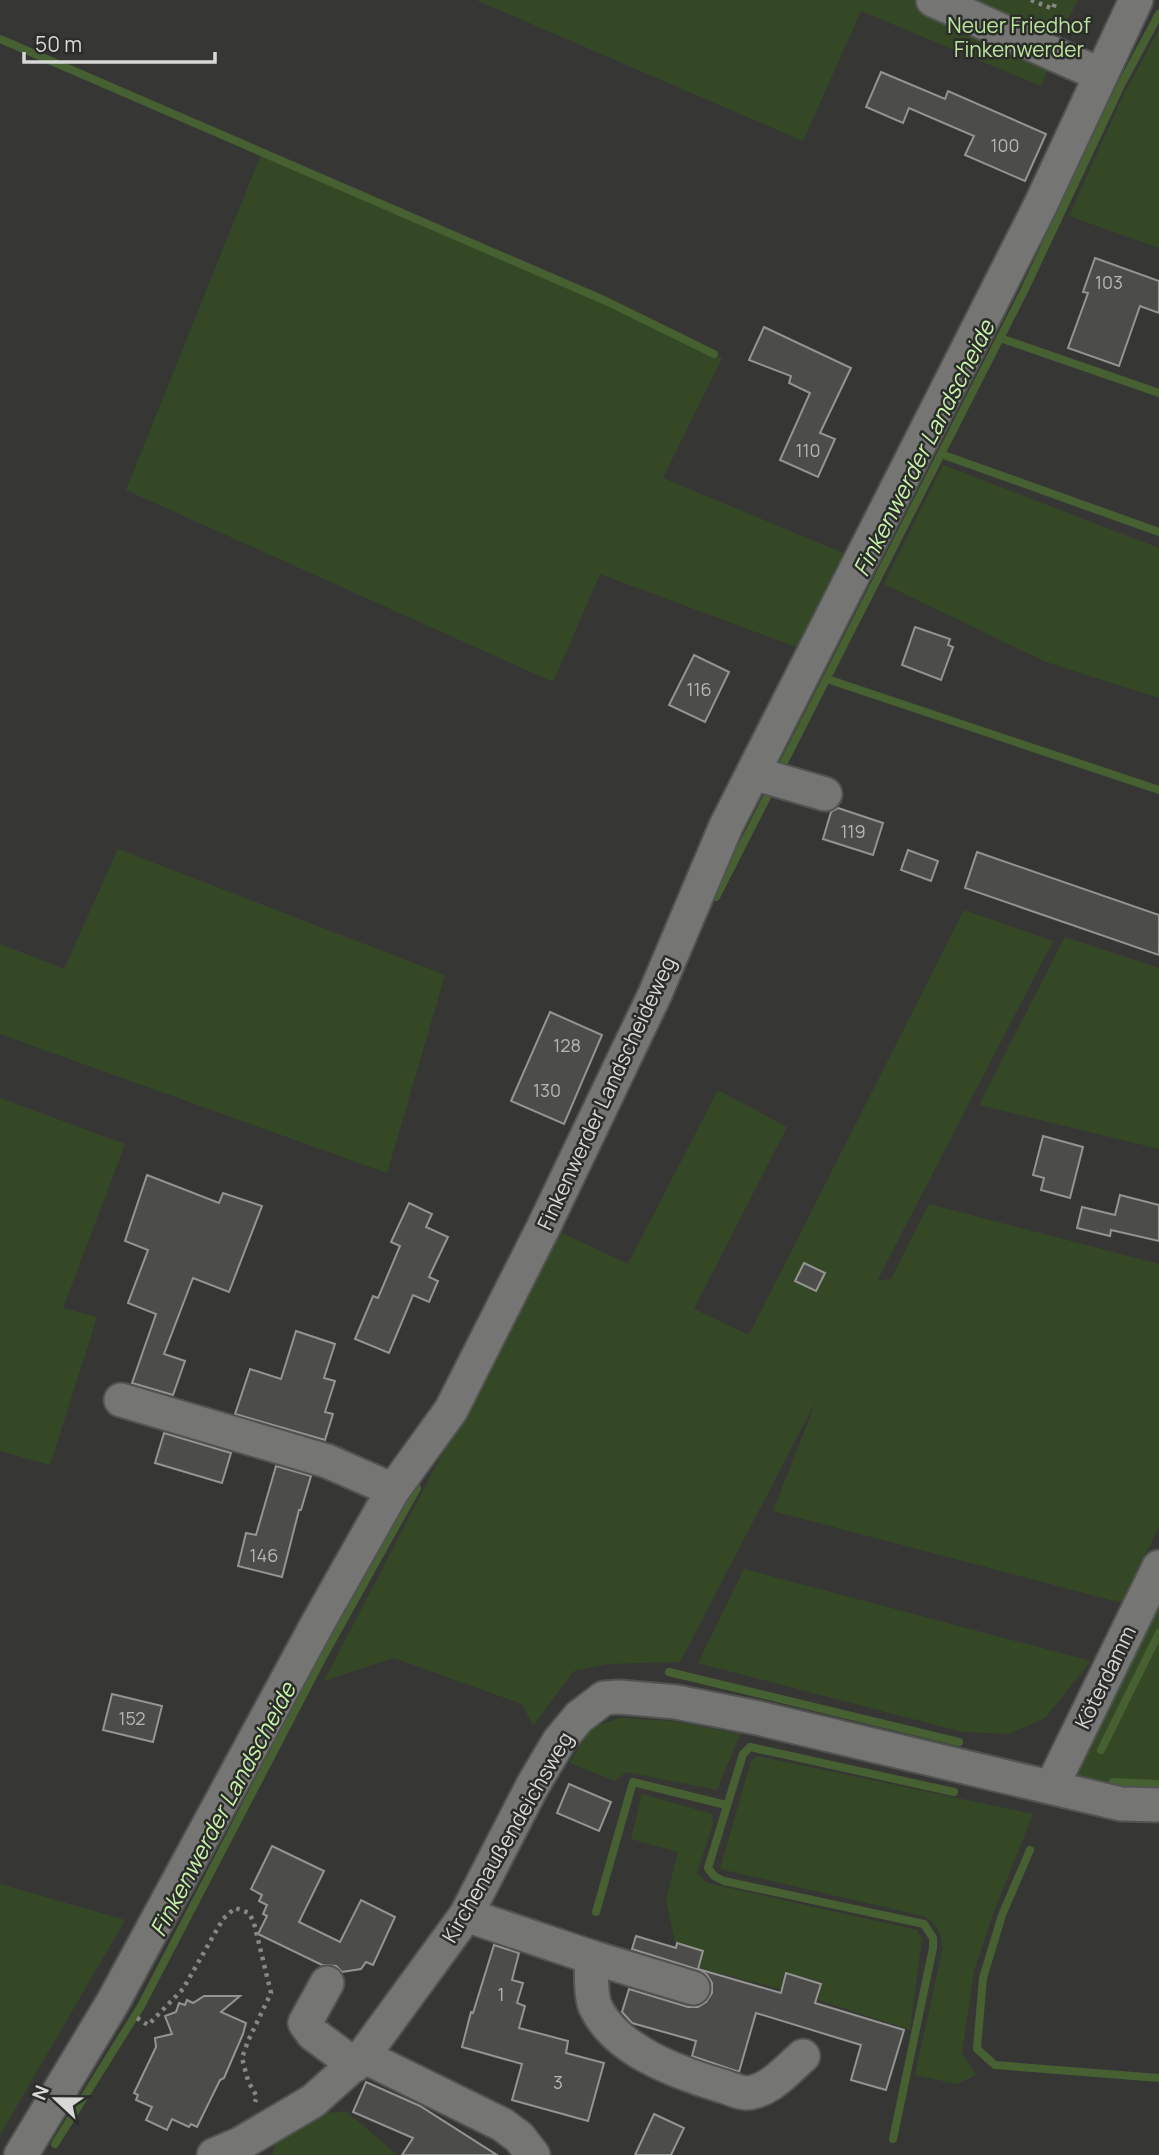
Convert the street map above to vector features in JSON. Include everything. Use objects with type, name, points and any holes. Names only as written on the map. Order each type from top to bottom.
[{"type":"street","points":[[933,0],[1101,75]]},
{"type":"street","name":"Finkenwerder Landscheideweg","points":[[21,2155],[113,2002],[318,1621],[393,1490],[451,1410],[544,1226],[655,994],[726,826],[768,777],[1136,0]]},
{"type":"street","points":[[768,777],[825,794]]},
{"type":"street","points":[[121,1400],[327,1461],[393,1490]]},
{"type":"street","name":"Köterdamm","points":[[1052,1786],[1159,1567]]},
{"type":"street","name":"Kirchenaußendeichsweg","points":[[233,2151],[313,2101],[359,2060],[466,1915],[559,1741],[579,1717],[604,1699],[620,1697],[676,1702],[758,1718],[1121,1804],[1159,1805]]},
{"type":"street","points":[[466,1915],[693,1988]]},
{"type":"street","points":[[592,1957],[594,2003],[604,2021],[632,2047],[661,2064],[746,2093],[763,2088],[779,2078],[803,2056]]},
{"type":"street","points":[[327,1983],[305,2023],[313,2034],[359,2060],[503,2125],[519,2137],[533,2155]]},
{"type":"path","points":[[1031,0],[1053,9],[1056,0]]},
{"type":"path","points":[[148,2025],[183,1989],[223,1919],[235,1908],[249,1913],[254,1923],[271,1993],[242,2058],[247,2081],[257,2097],[233,2151]]},
{"type":"green space","name":"Neuer Friedhof Finkenwerder","points":[[476,0],[1078,0],[1041,86],[861,11],[803,141]]},
{"type":"green space","points":[[1159,30],[1159,248],[1069,216],[1123,96]]},
{"type":"green space","points":[[262,152],[606,301],[722,358],[663,478],[843,553],[796,647],[600,574],[553,682],[126,490]]},
{"type":"green space","points":[[943,465],[1159,548],[1159,698],[1046,662],[884,584]]},
{"type":"green space","points":[[118,849],[445,975],[387,1173],[0,1034],[0,944],[64,969]]},
{"type":"green space","points":[[964,910],[1053,941],[877,1281],[891,1279],[929,1204],[1159,1264],[1159,1527],[1122,1603],[773,1511],[817,1399],[680,1662],[607,1664],[574,1671],[533,1726],[522,1704],[394,1658],[324,1681],[558,1231],[628,1264],[718,1090],[787,1127],[694,1309],[749,1335]]},
{"type":"green space","points":[[1065,937],[1159,968],[1159,1149],[979,1105]]},
{"type":"green space","points":[[0,1098],[125,1144],[63,1308],[97,1317],[50,1465],[0,1451]]},
{"type":"green space","points":[[1159,1567],[1159,1805],[1052,1786]]},
{"type":"green space","points":[[744,1569],[1091,1661],[1045,1718],[1009,1734],[963,1732],[698,1663]]},
{"type":"green space","points":[[620,1718],[673,1721],[740,1734],[717,1790],[626,1772],[615,1781],[570,1763],[591,1728]]},
{"type":"green space","points":[[757,1756],[1033,1814],[993,1914],[974,1971],[962,2053],[976,2075],[956,2084],[915,2075],[943,1947],[939,1933],[931,1921],[923,1916],[720,1869],[751,1761]]},
{"type":"green space","points":[[642,1794],[712,1814],[713,1824],[697,1873],[707,1883],[917,1930],[922,1938],[910,2030],[818,2000],[822,1982],[785,1972],[780,1989],[699,1968],[704,1950],[675,1942],[666,1900],[678,1852],[631,1839]]},
{"type":"green space","points":[[0,1884],[125,1920],[0,2135]]},
{"type":"green space","points":[[347,2112],[397,2155],[272,2155],[276,2143],[315,2113]]},
{"type":"building","points":[[881,72],[945,99],[948,91],[1046,134],[1025,181],[965,155],[974,136],[909,108],[903,123],[866,107]]},
{"type":"building","points":[[1095,258],[1159,281],[1159,313],[1140,306],[1119,366],[1068,348],[1088,293],[1083,292]]},
{"type":"building","points":[[764,327],[851,368],[820,433],[835,439],[818,477],[780,460],[810,393],[789,383],[791,376],[749,360]]},
{"type":"building","points":[[915,627],[950,639],[948,645],[953,647],[941,680],[902,665]]},
{"type":"building","points":[[694,655],[729,672],[705,722],[669,705]]},
{"type":"building","points":[[838,808],[883,823],[873,855],[823,839],[831,812]]},
{"type":"building","points":[[908,850],[938,861],[931,881],[901,870]]},
{"type":"building","points":[[977,852],[1159,915],[1159,955],[965,888]]},
{"type":"building","points":[[550,1012],[602,1035],[564,1124],[511,1101]]},
{"type":"building","points":[[1043,1136],[1083,1147],[1070,1198],[1041,1190],[1044,1178],[1033,1175]]},
{"type":"building","points":[[147,1175],[219,1203],[223,1193],[262,1206],[229,1292],[193,1278],[164,1354],[185,1361],[173,1395],[132,1383],[156,1314],[128,1303],[148,1250],[125,1241]]},
{"type":"building","points":[[1120,1195],[1159,1205],[1159,1241],[1111,1230],[1110,1236],[1077,1228],[1082,1207],[1115,1215]]},
{"type":"building","points":[[409,1203],[432,1214],[426,1227],[448,1237],[429,1277],[438,1281],[429,1302],[413,1295],[389,1353],[355,1339],[373,1296],[378,1298],[400,1246],[391,1242]]},
{"type":"building","points":[[804,1263],[825,1273],[816,1291],[795,1281]]},
{"type":"building","points":[[296,1331],[335,1344],[324,1378],[335,1381],[325,1412],[333,1414],[325,1440],[235,1414],[250,1369],[281,1379]]},
{"type":"building","points":[[164,1433],[231,1453],[222,1483],[155,1463]]},
{"type":"building","points":[[276,1466],[311,1476],[299,1510],[282,1577],[238,1566],[246,1533],[256,1535]]},
{"type":"building","points":[[112,1694],[162,1706],[153,1742],[103,1730]]},
{"type":"building","points":[[569,1784],[611,1802],[599,1831],[557,1813]]},
{"type":"building","points":[[272,1846],[324,1871],[299,1922],[340,1942],[361,1900],[395,1917],[373,1965],[366,1962],[361,1969],[342,1972],[336,1966],[322,1965],[258,1934],[267,1916],[263,1914],[267,1905],[259,1901],[262,1895],[251,1889]]},
{"type":"building","points":[[636,1936],[676,1948],[677,1943],[703,1951],[698,1969],[781,1993],[786,1973],[821,1984],[815,2003],[904,2030],[886,2090],[851,2080],[861,2045],[756,2013],[739,2072],[692,2056],[696,2041],[632,2023],[622,2012],[629,1989],[688,2007],[698,2007],[706,2002],[712,1993],[712,1983],[707,1975],[699,1970],[632,1949]]},
{"type":"building","points":[[494,1945],[519,1953],[512,1980],[523,1983],[517,2003],[525,2006],[519,2028],[568,2041],[566,2053],[604,2063],[588,2121],[512,2100],[522,2064],[462,2047]]},
{"type":"building","points":[[204,1996],[240,1996],[221,2012],[246,2023],[243,2034],[224,2078],[220,2080],[197,2127],[191,2124],[189,2127],[172,2119],[167,2130],[146,2120],[152,2107],[136,2100],[138,2095],[134,2093],[156,2047],[155,2038],[172,2034],[165,2016],[176,2012],[179,2003],[185,2005],[187,2000],[193,2003]]},
{"type":"building","points":[[366,2082],[420,2106],[497,2155],[402,2155],[413,2138],[353,2112]]},
{"type":"building","points":[[654,2114],[684,2128],[671,2155],[635,2155]]},
{"type":"waterway","name":"Finkenwerder Landscheide","points":[[779,772],[1024,291],[1122,83],[1159,14]]},
{"type":"waterway","points":[[0,39],[606,301],[714,354]]},
{"type":"waterway","points":[[1000,338],[1159,393]]},
{"type":"waterway","points":[[941,454],[1159,532]]},
{"type":"waterway","points":[[827,679],[1159,790]]},
{"type":"waterway","name":"Finkenwerder Landscheide","points":[[716,897],[772,787]]},
{"type":"waterway","name":"Finkenwerder Landscheide","points":[[55,2144],[141,2006],[324,1655],[417,1488]]},
{"type":"waterway","points":[[1101,1750],[1159,1633]]},
{"type":"waterway","points":[[669,1672],[959,1742]]},
{"type":"waterway","points":[[893,2139],[933,1948],[933,1938],[924,1924],[724,1881],[714,1876],[708,1868],[743,1754],[750,1747],[954,1792]]},
{"type":"waterway","points":[[596,1912],[633,1782],[726,1805]]},
{"type":"waterway","points":[[1113,1782],[1159,1784]]},
{"type":"waterway","points":[[1030,1850],[1002,1915],[983,1978],[977,2049],[995,2065],[1159,2078]]}]
